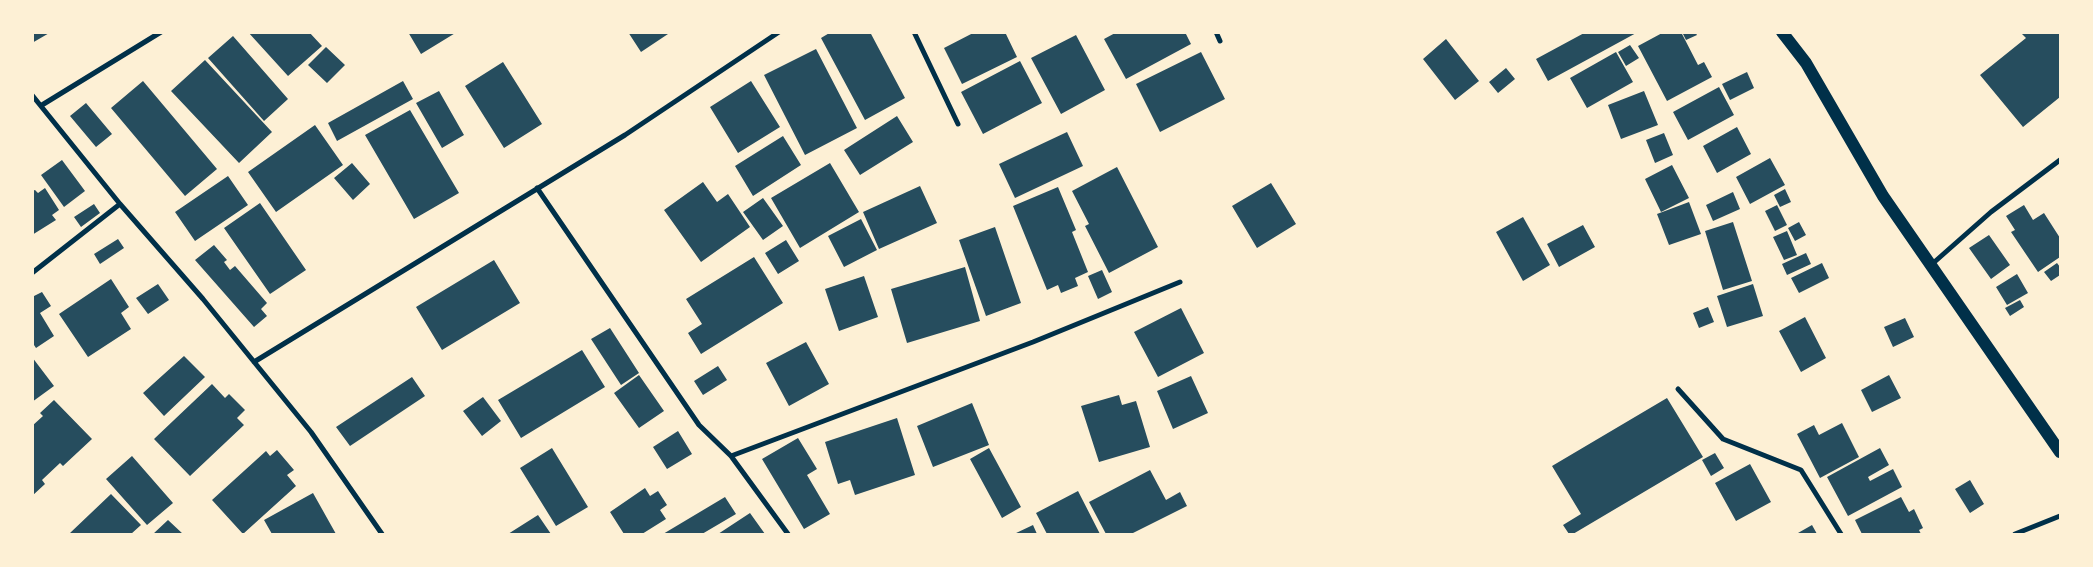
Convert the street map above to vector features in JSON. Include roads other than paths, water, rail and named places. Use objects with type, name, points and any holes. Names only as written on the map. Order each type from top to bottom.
[{"type":"main road","points":[[1782,32],[1806,63],[1882,196],[2060,452]]},
{"type":"street","points":[[42,105],[161,32]]},
{"type":"street","points":[[254,362],[625,135],[779,32]]},
{"type":"street","points":[[914,32],[958,124]]},
{"type":"street","points":[[1216,32],[1220,41]]},
{"type":"street","points":[[32,95],[120,204],[203,299],[311,432],[382,534]]},
{"type":"street","points":[[1931,265],[1991,212],[2060,160]]},
{"type":"street","points":[[537,188],[699,425],[731,456],[788,534]]},
{"type":"street","points":[[32,273],[120,204]]},
{"type":"street","points":[[731,456],[1034,342],[1180,282]]},
{"type":"street","points":[[1678,389],[1723,439],[1801,470],[1841,534]]},
{"type":"street","points":[[2015,534],[2060,516]]}]
